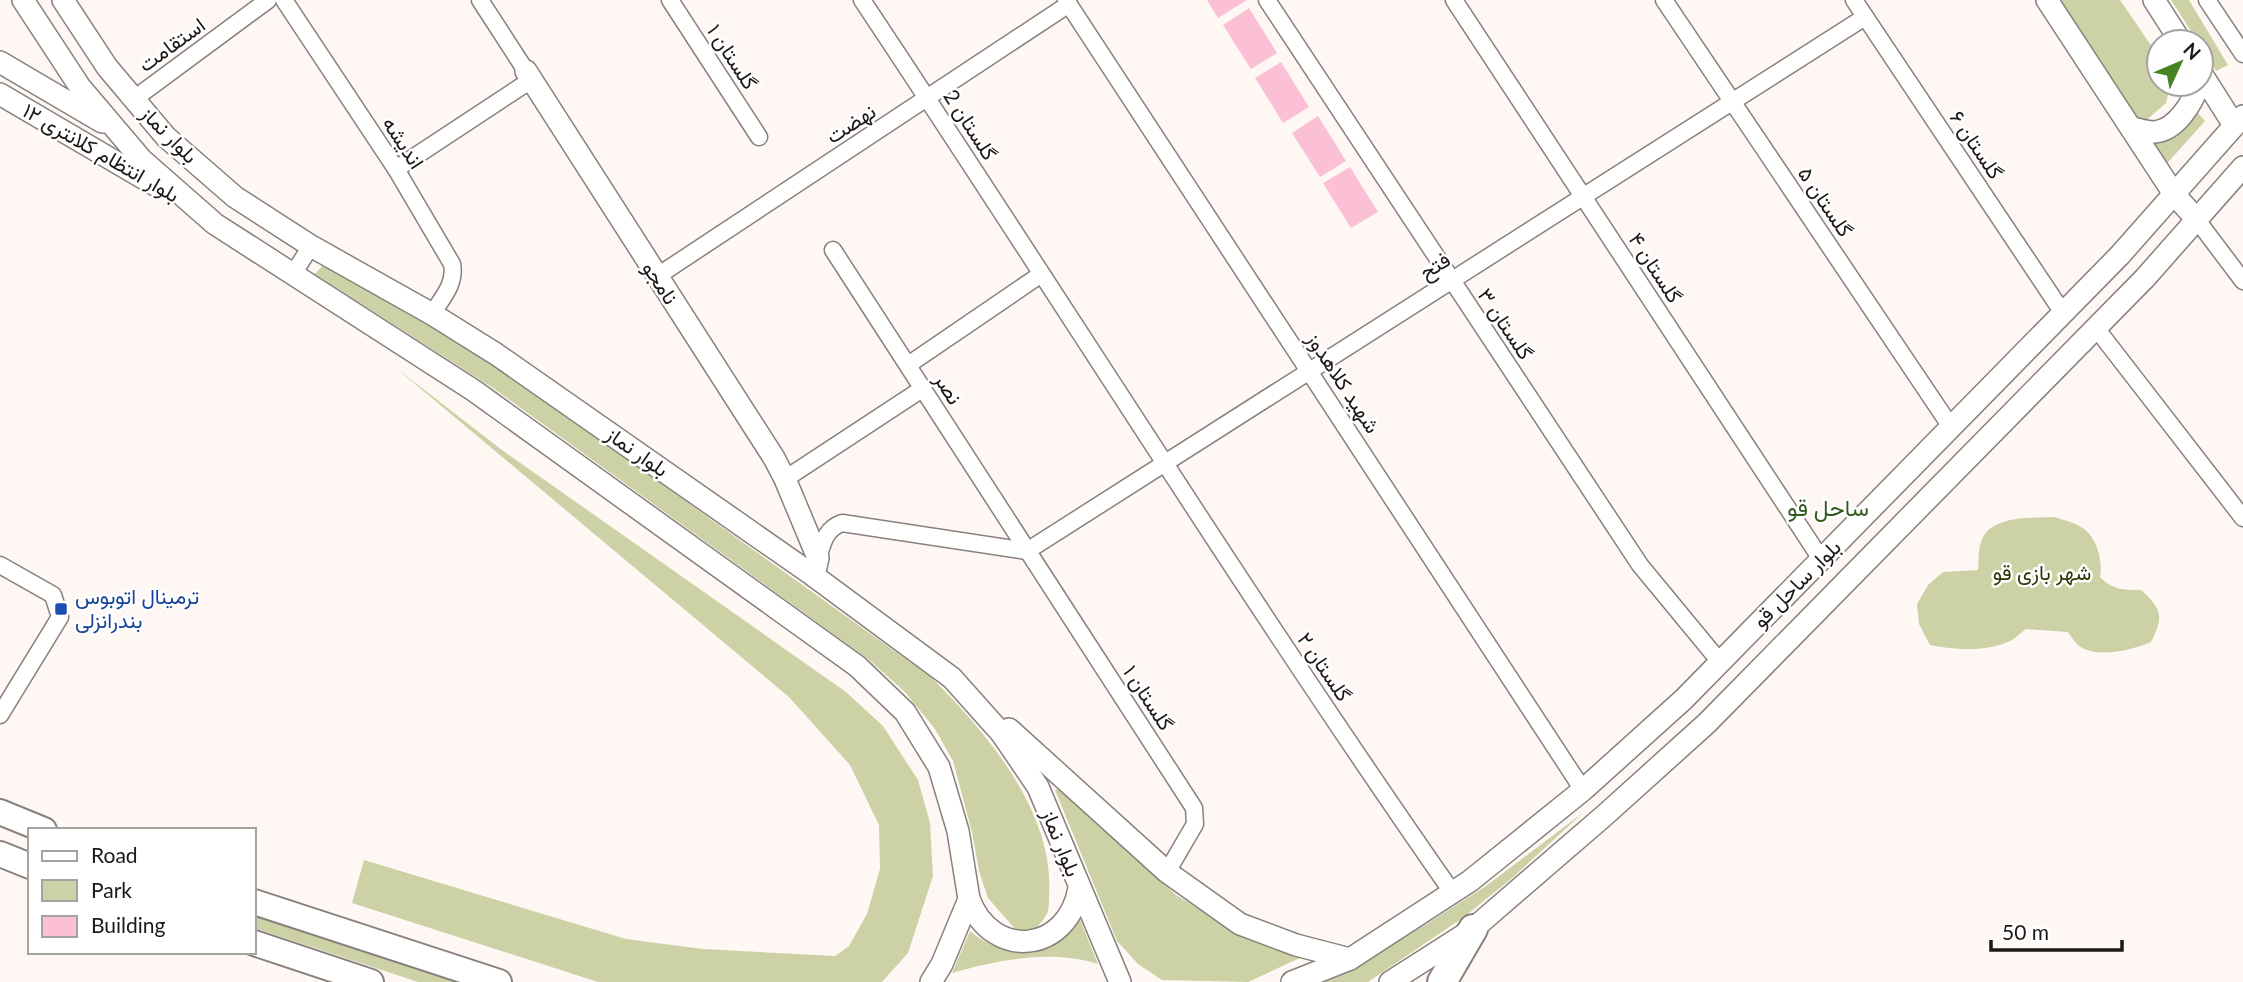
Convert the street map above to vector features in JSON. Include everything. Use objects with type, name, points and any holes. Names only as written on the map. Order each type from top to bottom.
[{"type":"highway","points":[[1442,982],[1473,929]]},
{"type":"main road","name":"بلوار نماز","points":[[23,0],[80,87],[116,130],[142,160],[215,224],[473,390],[857,666],[905,712],[939,767],[958,831],[970,899]]},
{"type":"main road","name":"بلوار نماز","points":[[63,0],[107,67],[166,137],[235,197],[311,246],[432,314],[496,354],[816,567],[952,678],[1002,734],[1038,787],[1120,982]]},
{"type":"main road","points":[[2047,0],[2174,194],[2197,220]]},
{"type":"main road","points":[[2154,0],[2172,28]]},
{"type":"main road","name":"بلوار انتظام کلانتری ۱۲","points":[[0,62],[116,130]]},
{"type":"main road","name":"نامجو","points":[[528,75],[774,458],[785,479],[816,567]]},
{"type":"main road","points":[[2215,93],[2239,121]]},
{"type":"main road","name":"بلوار انتظام کلانتری ۱۲","points":[[0,94],[202,213]]},
{"type":"main road","points":[[2131,128],[2157,132],[2180,118],[2194,98]]},
{"type":"main road","name":"بلوار ساحل قو","points":[[1299,980],[1350,959],[1470,881],[1584,790],[1684,699],[2120,256],[2239,121]]},
{"type":"main road","name":"بلوار ساحل قو","points":[[1390,982],[1473,929],[1605,816],[1707,723],[2145,278],[2243,167]]},
{"type":"main road","points":[[952,678],[1167,872],[1240,924],[1296,945],[1350,959]]},
{"type":"main road","points":[[0,812],[39,828]]},
{"type":"main road","points":[[0,854],[28,865]]},
{"type":"main road","points":[[970,899],[974,912],[983,924],[1007,939],[1022,942],[1050,935],[1062,927],[1071,916],[1079,888]]},
{"type":"main road","points":[[931,982],[942,964],[970,899]]},
{"type":"main road","points":[[256,903],[499,982]]},
{"type":"main road","points":[[256,944],[371,982]]},
{"type":"street","name":"استقامت","points":[[134,99],[268,0]]},
{"type":"street","name":"اندیشه","points":[[284,0],[396,169],[452,264],[452,284],[432,314]]},
{"type":"street","name":"نامجو","points":[[480,0],[528,75]]},
{"type":"street","name":"گلستان ۱","points":[[670,0],[759,137]]},
{"type":"street","name":"گلستان 2","points":[[862,0],[1164,464]]},
{"type":"street","name":"گلستان ۳","points":[[1267,0],[1640,565],[1720,662]]},
{"type":"street","name":"گلستان ۴","points":[[1454,0],[1821,559]]},
{"type":"street","name":"گلستان ۵","points":[[1664,0],[1951,427]]},
{"type":"street","name":"گلستان ۶","points":[[1854,0],[2063,313]]},
{"type":"street","points":[[2207,0],[2243,54]]},
{"type":"street","name":"نهضت","points":[[656,277],[928,99],[1068,2]]},
{"type":"street","name":"شهید کلاهدوز","points":[[1068,2],[1584,790]]},
{"type":"street","name":"فتح","points":[[1027,551],[1865,17]]},
{"type":"street","points":[[396,169],[528,75]]},
{"type":"street","points":[[2197,220],[2243,281]]},
{"type":"street","points":[[293,274],[311,246]]},
{"type":"street","name":"نصر","points":[[833,250],[1027,551]]},
{"type":"street","points":[[908,365],[1040,275]]},
{"type":"street","points":[[2096,328],[2243,518]]},
{"type":"street","points":[[785,479],[922,389]]},
{"type":"street","name":"گلستان ۲","points":[[1164,464],[1360,760],[1452,892]]},
{"type":"street","points":[[816,567],[827,533],[842,523],[1027,551]]},
{"type":"street","name":"گلستان ۱","points":[[1027,551],[1194,808],[1195,824],[1167,872]]},
{"type":"street","points":[[0,565],[53,595],[60,617],[0,715]]},
{"type":"green space","points":[[2056,0],[2120,0],[2145,37],[2145,98],[2167,98],[2166,103],[2143,123],[2133,120]]},
{"type":"green space","points":[[2171,0],[2189,0],[2206,28],[2189,28]]},
{"type":"green space","points":[[2215,43],[2228,65],[2215,69]]},
{"type":"green space","points":[[2197,112],[2205,121],[2162,169],[2143,147],[2172,134]]},
{"type":"green space","points":[[323,265],[493,363],[932,678],[995,749],[1029,805],[1041,834],[1048,864],[1049,895],[1046,916],[1035,929],[1016,930],[988,898],[953,761],[935,729],[905,692],[868,659],[493,388],[315,274]]},
{"type":"green space","points":[[396,368],[502,450],[846,692],[883,726],[918,780],[930,823],[933,876],[908,953],[882,982],[598,982],[352,903],[364,860],[626,939],[703,949],[835,956],[849,946],[867,914],[880,869],[879,825],[850,765],[789,697]]},
{"type":"green space","name":"شهر بازی قو","points":[[2054,517],[2072,522],[2087,531],[2100,557],[2100,577],[2109,585],[2141,590],[2157,608],[2158,626],[2151,642],[2105,653],[2079,646],[2068,632],[2026,629],[2010,641],[1979,649],[1930,645],[1919,624],[1917,604],[1928,585],[1943,572],[1978,570],[1981,542],[1986,533],[2002,522]]},
{"type":"green space","points":[[1061,788],[1176,895],[1224,924],[1302,957],[1248,982],[1162,980],[1138,964],[1117,941],[1055,790]]},
{"type":"green space","points":[[1584,812],[1511,879],[1464,917],[1368,982],[1325,982],[1425,925],[1486,886]]},
{"type":"green space","points":[[256,917],[456,982],[418,982],[256,929]]},
{"type":"green space","points":[[1079,917],[1098,964],[1062,957],[1025,958],[952,973],[970,931],[999,948],[1028,951],[1056,940]]},
{"type":"building","points":[[1207,0],[1247,0],[1218,18]]},
{"type":"building","points":[[1249,8],[1277,53],[1251,69],[1223,25]]},
{"type":"building","points":[[1281,62],[1309,107],[1283,123],[1255,78]]},
{"type":"building","points":[[1318,116],[1346,161],[1320,177],[1292,133]]},
{"type":"building","points":[[1350,167],[1378,212],[1351,228],[1323,183]]},
{"type":"place","name":"ترمینال اتوبوس بندرانزلی","points":[[61,609]]},
{"type":"district","name":"ساحل قو","points":[[1828,508]]}]
